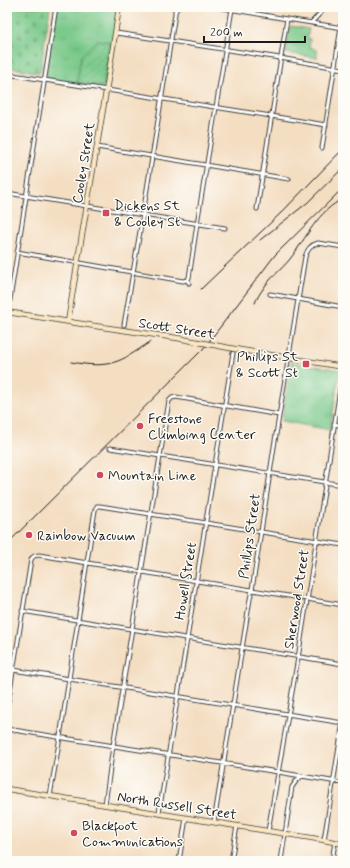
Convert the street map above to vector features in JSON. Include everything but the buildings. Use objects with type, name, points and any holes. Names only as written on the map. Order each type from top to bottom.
[{"type":"street","points":[[7,312],[56,7]]},
{"type":"street","name":"Cooley Street","points":[[68,322],[119,7]]},
{"type":"street","points":[[124,325],[175,7]]},
{"type":"street","points":[[174,14],[178,7]]},
{"type":"street","points":[[217,7],[342,28],[322,148]]},
{"type":"street","points":[[254,13],[255,7]]},
{"type":"street","points":[[311,23],[326,7]]},
{"type":"street","points":[[337,7],[343,12]]},
{"type":"street","points":[[17,252],[188,282],[232,9]]},
{"type":"street","points":[[257,209],[287,19]]},
{"type":"street","points":[[116,33],[225,49],[343,69]]},
{"type":"street","points":[[7,74],[326,125]]},
{"type":"street","points":[[97,148],[289,180]]},
{"type":"street","points":[[7,193],[225,228]]},
{"type":"street","name":"Phillips Street","points":[[214,822],[306,253],[310,247],[315,244],[343,247]]},
{"type":"street","points":[[270,294],[343,306]]},
{"type":"street","name":"Scott Street","points":[[7,312],[177,338],[234,351],[343,366]]},
{"type":"street","name":"Howell Street","points":[[160,813],[234,351]]},
{"type":"street","name":"Sherwood Street","points":[[268,831],[298,657],[343,370]]},
{"type":"street","points":[[105,805],[113,746],[168,404],[171,398],[176,397],[279,415]]},
{"type":"street","points":[[334,424],[343,426]]},
{"type":"street","points":[[110,448],[343,485]]},
{"type":"street","points":[[50,796],[95,510],[97,506],[206,522],[343,545]]},
{"type":"street","points":[[7,709],[30,562],[33,557],[39,555],[343,604]]},
{"type":"street","points":[[22,611],[343,664]]},
{"type":"street","points":[[7,669],[343,723],[324,840]]},
{"type":"street","points":[[7,729],[343,783]]},
{"type":"street","points":[[281,861],[292,787],[296,780],[302,776]]},
{"type":"street","name":"North Russell Street","points":[[7,789],[343,844]]},
{"type":"street","points":[[180,861],[186,818]]},
{"type":"street","points":[[231,861],[236,826]]},
{"type":"street","points":[[332,861],[335,842]]},
{"type":"green space","points":[[7,7],[50,7],[40,73],[7,67]]},
{"type":"green space","points":[[56,7],[119,7],[106,90],[45,80]]},
{"type":"green space","points":[[290,26],[309,29],[307,38],[310,39],[309,47],[317,51],[317,58],[286,53]]},
{"type":"green space","points":[[97,40],[110,42],[104,84],[102,86],[77,82],[81,56]]},
{"type":"green space","points":[[291,362],[340,370],[330,430],[282,421]]},
{"type":"railway","points":[[201,289],[283,211],[343,149]]},
{"type":"railway","points":[[260,240],[307,203],[343,168]]},
{"type":"railway","points":[[7,544],[203,349],[275,255],[343,188]]},
{"type":"railway","points":[[255,303],[266,285],[290,259],[319,218],[326,210],[343,199]]},
{"type":"railway","points":[[71,362],[95,365],[114,362],[130,355],[150,342]]},
{"type":"place","name":"Dickens St & Cooley St","points":[[106,213]]},
{"type":"place","name":"Phillips St & Scott St","points":[[306,364]]},
{"type":"place","name":"Freestone Climbing Center","points":[[140,426]]},
{"type":"place","name":"Mountain Line","points":[[100,475]]},
{"type":"place","name":"Rainbow Vacuum","points":[[29,535]]},
{"type":"place","name":"Blackfoot Communications","points":[[74,833]]}]
